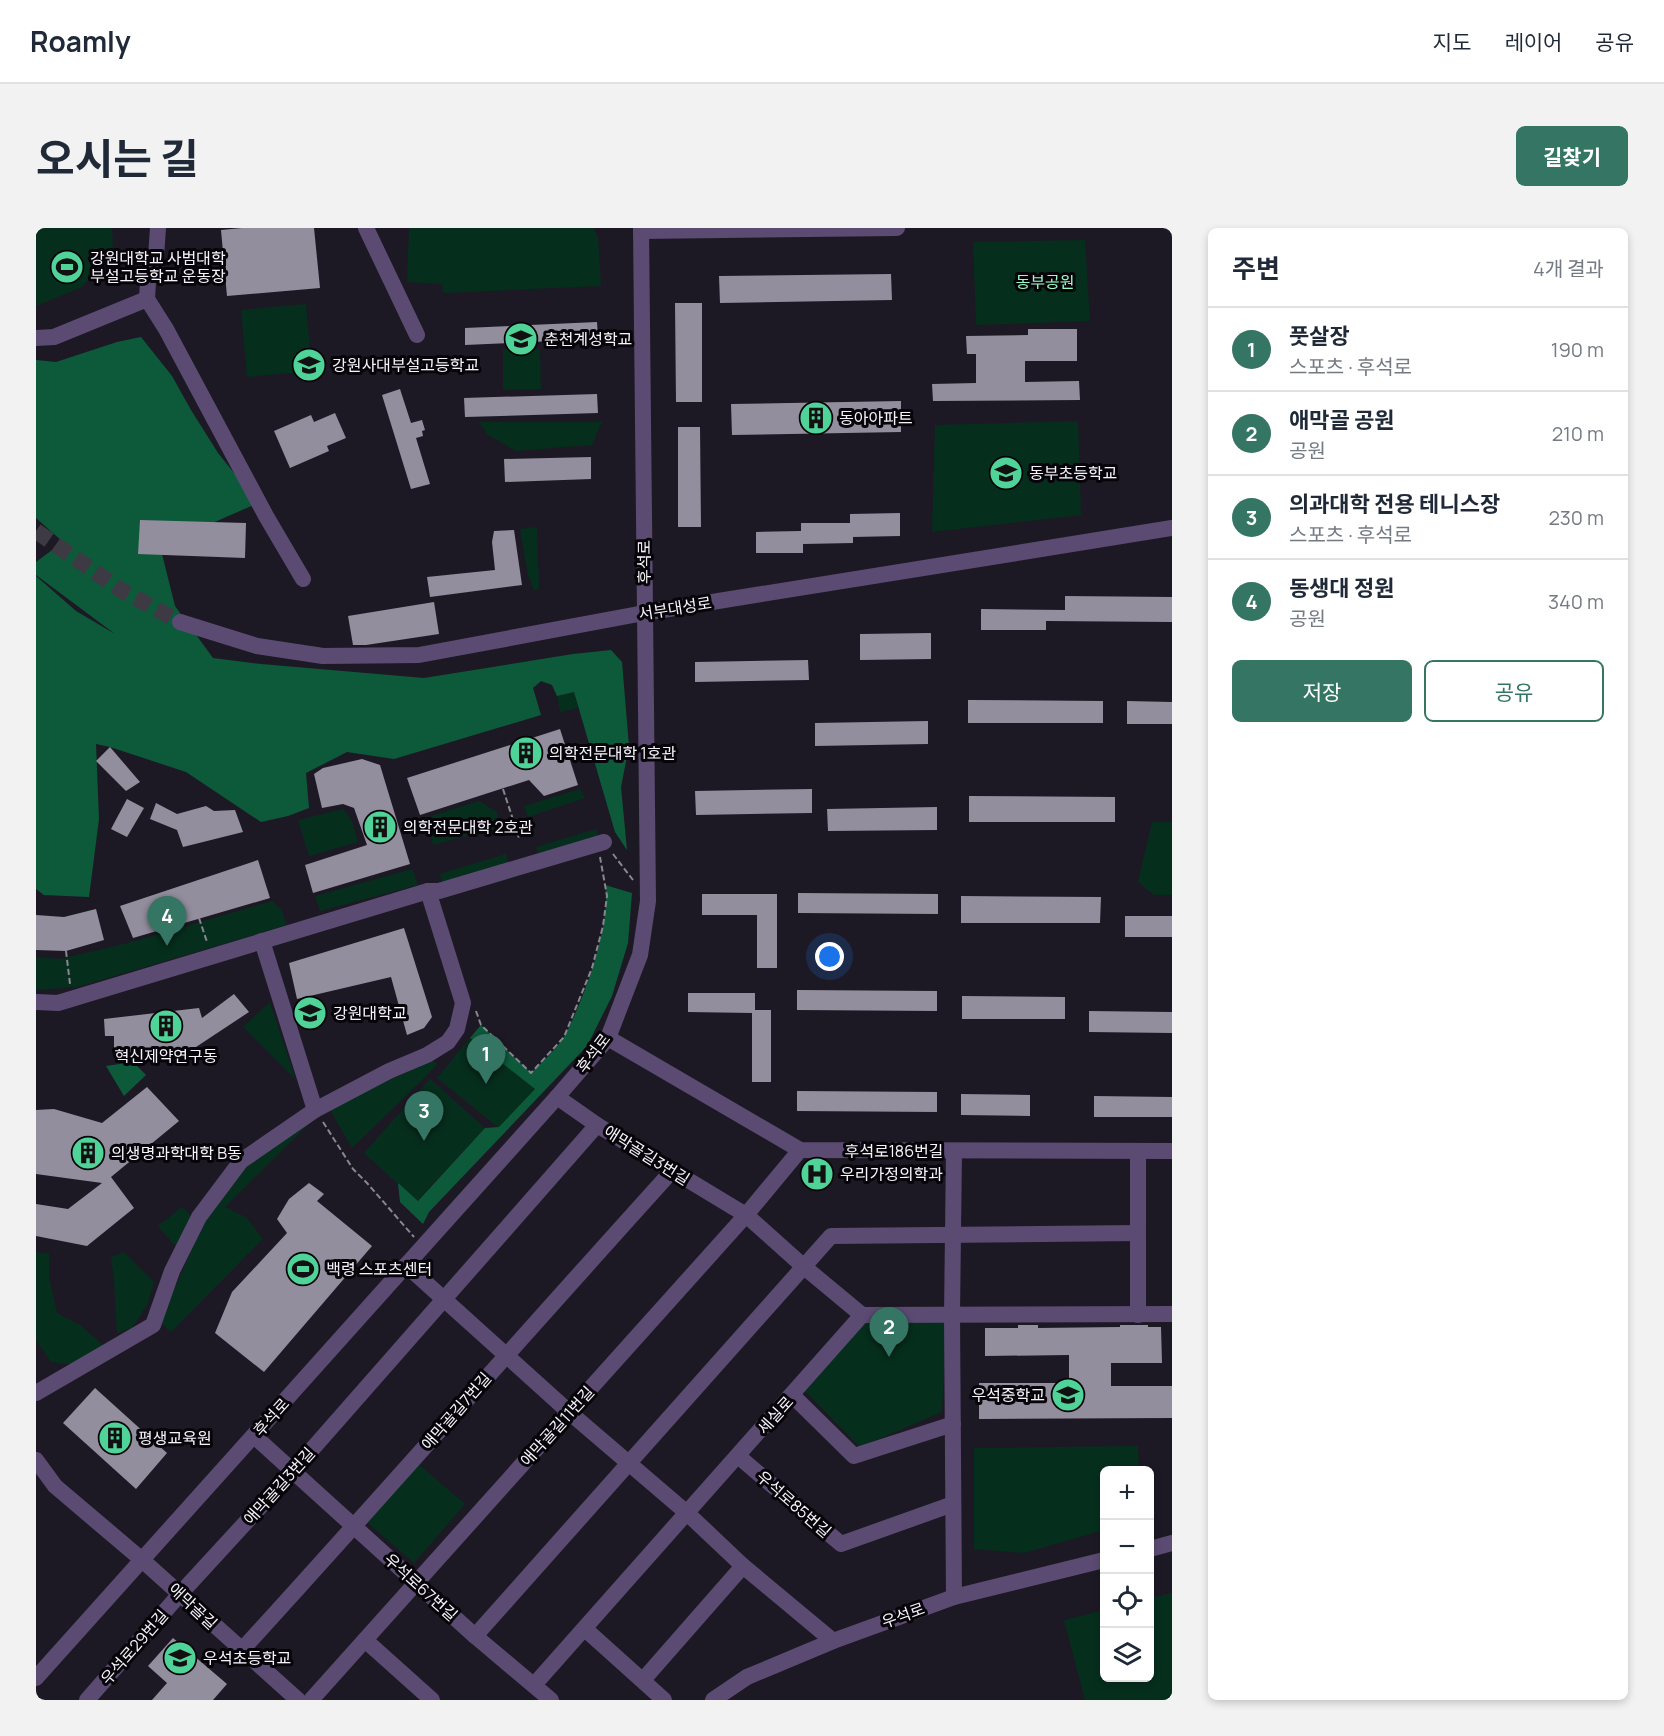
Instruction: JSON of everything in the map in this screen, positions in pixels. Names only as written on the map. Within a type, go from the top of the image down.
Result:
[{"type":"street","points":[[158,228],[155,271],[148,281],[147,299],[166,329],[266,516],[303,579]]},
{"type":"street","points":[[366,228],[417,336]]},
{"type":"street","points":[[641,230],[897,228]]},
{"type":"street","name":"후석로","points":[[36,1678],[608,1038],[640,955],[648,901],[641,230]]},
{"type":"street","points":[[148,281],[166,329]]},
{"type":"street","points":[[36,338],[54,337],[147,299]]},
{"type":"street","name":"서부대성로","points":[[180,622],[257,646],[323,656],[419,655],[644,613],[1172,528]]},
{"type":"street","points":[[36,1002],[58,1003],[428,891],[438,891],[602,847]]},
{"type":"street","points":[[36,1394],[153,1325],[172,1271],[199,1217],[242,1161],[315,1110],[389,1071],[427,1055],[448,1042],[457,1029],[463,1003],[428,891]]},
{"type":"street","points":[[262,941],[315,1110]]},
{"type":"street","name":"후석로186번길","points":[[608,1038],[800,1150],[1172,1151]]},
{"type":"street","points":[[557,1097],[597,1125]]},
{"type":"street","name":"애막골길3번길","points":[[180,1594],[445,1299],[597,1125],[746,1215],[862,1315]]},
{"type":"street","name":"애막골길11번길","points":[[311,1700],[746,1215],[800,1150]]},
{"type":"street","points":[[954,1151],[952,1235],[954,1597]]},
{"type":"street","points":[[1138,1151],[1138,1315]]},
{"type":"street","name":"애막골길7번길","points":[[242,1651],[672,1171]]},
{"type":"street","points":[[475,1636],[831,1236],[1138,1233]]},
{"type":"street","points":[[406,1265],[569,1412],[687,1513],[743,1566],[833,1641]]},
{"type":"street","points":[[862,1315],[1172,1314]]},
{"type":"street","name":"세실로","points":[[534,1685],[862,1315]]},
{"type":"street","points":[[792,1395],[855,1456],[953,1424]]},
{"type":"street","name":"우석로67번길","points":[[254,1436],[475,1636],[550,1700]]},
{"type":"street","name":"우석로85번길","points":[[738,1456],[841,1544],[953,1504]]},
{"type":"street","points":[[36,1460],[55,1486]]},
{"type":"street","points":[[36,1479],[55,1486]]},
{"type":"street","name":"애막골길","points":[[55,1486],[141,1559],[298,1700]]},
{"type":"street","points":[[1154,1548],[1172,1543]]},
{"type":"street","name":"우석로","points":[[713,1700],[747,1677],[833,1641],[954,1597],[1100,1561]]},
{"type":"street","points":[[643,1680],[743,1566]]},
{"type":"street","name":"우석로29번길","points":[[87,1700],[180,1594]]},
{"type":"street","points":[[585,1629],[664,1700]]},
{"type":"street","points":[[365,1640],[432,1700]]},
{"type":"path","points":[[503,789],[519,838]]},
{"type":"path","points":[[602,847],[648,901]]},
{"type":"path","points":[[473,1002],[481,1025],[531,1073],[564,1037],[592,968],[603,926],[607,896],[602,847]]},
{"type":"path","points":[[199,918],[212,956]]},
{"type":"path","points":[[66,951],[71,999]]},
{"type":"path","points":[[315,1110],[353,1169],[409,1231]]},
{"type":"green space","name":"강원대학교 사범대학 부설고등학교 운동장","points":[[36,228],[112,228],[113,247],[82,287],[36,306]]},
{"type":"green space","points":[[409,228],[593,228],[598,237],[601,286],[443,293],[442,284],[407,282]]},
{"type":"green space","name":"동부공원","points":[[1085,240],[1090,321],[976,325],[973,242]]},
{"type":"green space","points":[[306,304],[312,371],[247,377],[241,310]]},
{"type":"green space","points":[[141,337],[172,376],[218,453],[258,503],[160,546],[175,606],[213,658],[424,678],[611,650],[622,662],[629,746],[621,787],[627,850],[615,832],[574,692],[557,696],[552,685],[541,681],[533,688],[541,715],[394,759],[347,752],[306,773],[309,808],[261,822],[186,772],[96,744],[99,819],[89,897],[44,895],[36,889],[36,576],[76,611],[115,634],[36,575],[36,562],[63,542],[36,518],[36,360],[56,362],[117,342]]},
{"type":"green space","points":[[503,349],[540,349],[541,389],[503,390]]},
{"type":"green space","points":[[1078,421],[1081,515],[932,532],[935,425]]},
{"type":"green space","points":[[479,422],[602,422],[592,445],[516,451],[488,435]]},
{"type":"green space","points":[[537,527],[539,588],[534,591],[528,575],[520,529]]},
{"type":"green space","points":[[574,692],[578,708],[560,712],[557,696]]},
{"type":"green space","points":[[580,789],[585,798],[528,817],[524,806]]},
{"type":"green space","points":[[479,801],[497,812],[500,827],[433,845],[425,818]]},
{"type":"green space","points":[[343,809],[352,821],[358,842],[309,856],[298,820]]},
{"type":"green space","points":[[1152,822],[1172,822],[1172,895],[1154,895],[1138,882]]},
{"type":"green space","points":[[596,829],[598,836],[538,853],[536,847]]},
{"type":"green space","points":[[506,854],[509,863],[443,883],[439,874]]},
{"type":"green space","points":[[412,869],[418,885],[320,911],[315,896]]},
{"type":"green space","points":[[605,885],[632,893],[628,943],[612,996],[587,1046],[429,1212],[423,1224],[400,1202],[398,1183],[418,1201],[485,1128],[499,1127],[535,1089],[470,1038],[481,1025],[531,1073],[554,1050],[572,1021],[594,962],[604,919]]},
{"type":"green space","points":[[272,901],[281,909],[287,925],[77,987],[36,990],[36,957],[60,959],[128,943]]},
{"type":"green space","points":[[270,1002],[296,1080],[243,1027]]},
{"type":"green space","points":[[470,1038],[535,1089],[499,1128],[437,1078]]},
{"type":"green space","points":[[432,1060],[437,1064],[352,1148],[329,1108]]},
{"type":"green space","points":[[133,1062],[146,1075],[124,1096],[106,1066]]},
{"type":"green space","points":[[430,1079],[485,1128],[417,1201],[364,1153]]},
{"type":"green space","points":[[312,1121],[225,1207],[247,1218],[263,1239],[171,1332],[160,1322],[204,1221],[246,1166]]},
{"type":"green space","points":[[182,1207],[192,1217],[176,1247],[158,1226]]},
{"type":"green space","points":[[36,1252],[49,1254],[49,1277],[57,1313],[80,1325],[104,1346],[84,1366],[51,1362],[36,1340]]},
{"type":"green space","points":[[124,1252],[154,1282],[148,1303],[132,1328],[117,1333],[111,1257]]},
{"type":"green space","points":[[860,1322],[947,1322],[942,1412],[860,1447],[805,1391]]},
{"type":"green space","points":[[1138,1446],[1139,1466],[1100,1466],[1100,1531],[1024,1553],[974,1549],[974,1448]]},
{"type":"green space","points":[[418,1464],[465,1504],[414,1563],[367,1522]]},
{"type":"green space","points":[[1172,1593],[1172,1700],[1085,1700],[1064,1620],[1100,1611],[1100,1682],[1154,1682],[1154,1597]]},
{"type":"building","points":[[314,228],[320,288],[227,296],[221,230]]},
{"type":"building","points":[[891,274],[892,300],[720,303],[719,276]]},
{"type":"building","points":[[675,303],[702,303],[702,402],[676,402]]},
{"type":"building","points":[[597,322],[598,339],[465,345],[465,328]]},
{"type":"building","points":[[1028,329],[1077,329],[1077,361],[1025,361],[1025,382],[1079,381],[1080,400],[933,401],[932,384],[976,383],[976,354],[967,354],[966,336],[1028,335]]},
{"type":"building","points":[[400,389],[411,423],[422,420],[425,430],[422,431],[423,436],[416,438],[430,484],[411,489],[382,395]]},
{"type":"building","points":[[597,394],[598,413],[465,417],[464,398]]},
{"type":"building","name":"동아아파트","points":[[901,401],[901,432],[732,435],[731,404]]},
{"type":"building","points":[[335,413],[346,438],[327,446],[329,451],[290,468],[274,431],[311,415],[314,422]]},
{"type":"building","points":[[678,427],[700,427],[701,527],[678,527]]},
{"type":"building","points":[[591,457],[591,479],[505,482],[504,459]]},
{"type":"building","points":[[900,513],[900,536],[853,537],[853,543],[803,544],[803,553],[756,553],[756,532],[801,531],[801,523],[850,523],[850,514]]},
{"type":"building","points":[[140,520],[246,523],[245,558],[138,554]]},
{"type":"building","points":[[514,530],[522,585],[430,597],[427,577],[495,570],[492,542],[494,531]]},
{"type":"building","points":[[1065,596],[1172,597],[1172,622],[1046,621],[1046,630],[981,630],[981,609],[1065,610]]},
{"type":"building","points":[[434,602],[439,634],[353,645],[348,616]]},
{"type":"building","points":[[931,633],[931,659],[860,660],[860,634]]},
{"type":"building","points":[[808,660],[809,680],[695,682],[695,662]]},
{"type":"building","points":[[968,700],[1103,701],[1103,723],[968,723]]},
{"type":"building","points":[[1127,701],[1172,702],[1172,724],[1127,724]]},
{"type":"building","points":[[928,721],[928,744],[815,746],[815,723]]},
{"type":"building","name":"의학전문대학 1호관","points":[[560,729],[578,785],[544,796],[529,780],[420,815],[407,778]]},
{"type":"building","points":[[110,747],[140,782],[126,791],[96,761]]},
{"type":"building","name":"의학전문대학 2호관","points":[[362,759],[380,765],[410,864],[313,893],[305,865],[367,845],[354,808],[343,804],[322,808],[314,774],[323,768]]},
{"type":"building","points":[[812,789],[812,813],[696,815],[695,791]]},
{"type":"building","points":[[969,796],[1115,797],[1115,822],[969,822]]},
{"type":"building","points":[[127,799],[144,808],[127,837],[111,829]]},
{"type":"building","points":[[156,803],[177,814],[206,806],[214,811],[235,810],[243,832],[183,847],[177,830],[150,819]]},
{"type":"building","points":[[937,807],[937,830],[828,831],[827,809]]},
{"type":"building","points":[[258,860],[270,898],[133,938],[120,906]]},
{"type":"building","points":[[798,893],[938,894],[938,914],[798,913]]},
{"type":"building","points":[[702,894],[777,894],[777,968],[757,968],[757,915],[702,915]]},
{"type":"building","points":[[961,896],[1101,897],[1100,923],[961,923]]},
{"type":"building","points":[[96,909],[104,940],[66,951],[36,950],[36,915],[64,917]]},
{"type":"building","points":[[1125,916],[1172,916],[1172,937],[1125,937]]},
{"type":"building","points":[[404,928],[432,1017],[424,1028],[407,1035],[391,977],[297,999],[289,963]]},
{"type":"building","points":[[797,990],[937,991],[937,1011],[797,1010]]},
{"type":"building","points":[[688,993],[755,993],[755,1010],[771,1010],[771,1082],[752,1082],[752,1013],[688,1012]]},
{"type":"building","name":"혁신제약연구동","points":[[234,994],[249,1012],[190,1051],[114,1057],[114,1036],[105,1036],[104,1019],[199,1008],[202,1018]]},
{"type":"building","points":[[962,996],[1065,997],[1065,1019],[962,1019]]},
{"type":"building","points":[[1089,1011],[1172,1012],[1172,1033],[1089,1032]]},
{"type":"building","name":"의생명과학대학 B동","points":[[147,1087],[179,1121],[111,1177],[134,1208],[87,1246],[36,1236],[36,1204],[68,1209],[102,1183],[36,1174],[36,1110],[54,1109],[102,1123]]},
{"type":"building","points":[[797,1091],[937,1092],[937,1112],[797,1111]]},
{"type":"building","points":[[961,1094],[1030,1095],[1030,1116],[961,1115]]},
{"type":"building","points":[[1094,1096],[1172,1097],[1172,1117],[1094,1117]]},
{"type":"building","name":"백령 스포츠센터","points":[[309,1183],[324,1194],[317,1201],[372,1246],[264,1372],[215,1333],[232,1292],[287,1233],[277,1219],[289,1199]]},
{"type":"building","points":[[1018,1325],[1038,1325],[1038,1328],[1120,1327],[1120,1325],[1161,1327],[1162,1363],[1111,1363],[1111,1386],[1172,1386],[1172,1418],[979,1419],[979,1383],[1069,1383],[1069,1355],[985,1356],[985,1328],[1018,1328]]},
{"type":"building","name":"평생교육원","points":[[95,1388],[167,1453],[136,1489],[63,1423]]},
{"type":"building","points":[[173,1638],[227,1684],[213,1700],[152,1700],[167,1683],[148,1666]]},
{"type":"tunnel","points":[[36,531],[121,590],[180,622]]},
{"type":"place","name":"강원대학교 사범대학 부설고등학교 운동장","points":[[67,267]]},
{"type":"place","name":"춘천계성학교","points":[[521,339]]},
{"type":"place","name":"강원사대부설고등학교","points":[[309,365]]},
{"type":"place","name":"동아아파트","points":[[816,418]]},
{"type":"place","name":"동부초등학교","points":[[1006,473]]},
{"type":"place","name":"의학전문대학 1호관","points":[[526,753]]},
{"type":"place","name":"의학전문대학 2호관","points":[[380,827]]},
{"type":"place","name":"동생대 정원","points":[[167,946]]},
{"type":"place","name":"강원대학교","points":[[310,1013]]},
{"type":"place","name":"혁신제약연구동","points":[[166,1026]]},
{"type":"place","name":"풋살장","points":[[486,1084]]},
{"type":"place","name":"의과대학 전용 테니스장","points":[[424,1141]]},
{"type":"place","name":"의생명과학대학 B동","points":[[88,1153]]},
{"type":"place","name":"우리가정의학과","points":[[817,1174]]},
{"type":"place","name":"백령 스포츠센터","points":[[303,1269]]},
{"type":"place","name":"애막골 공원","points":[[889,1357]]},
{"type":"place","name":"우석중학교","points":[[1068,1395]]},
{"type":"place","name":"평생교육원","points":[[115,1438]]},
{"type":"place","name":"우석초등학교","points":[[180,1658]]}]
